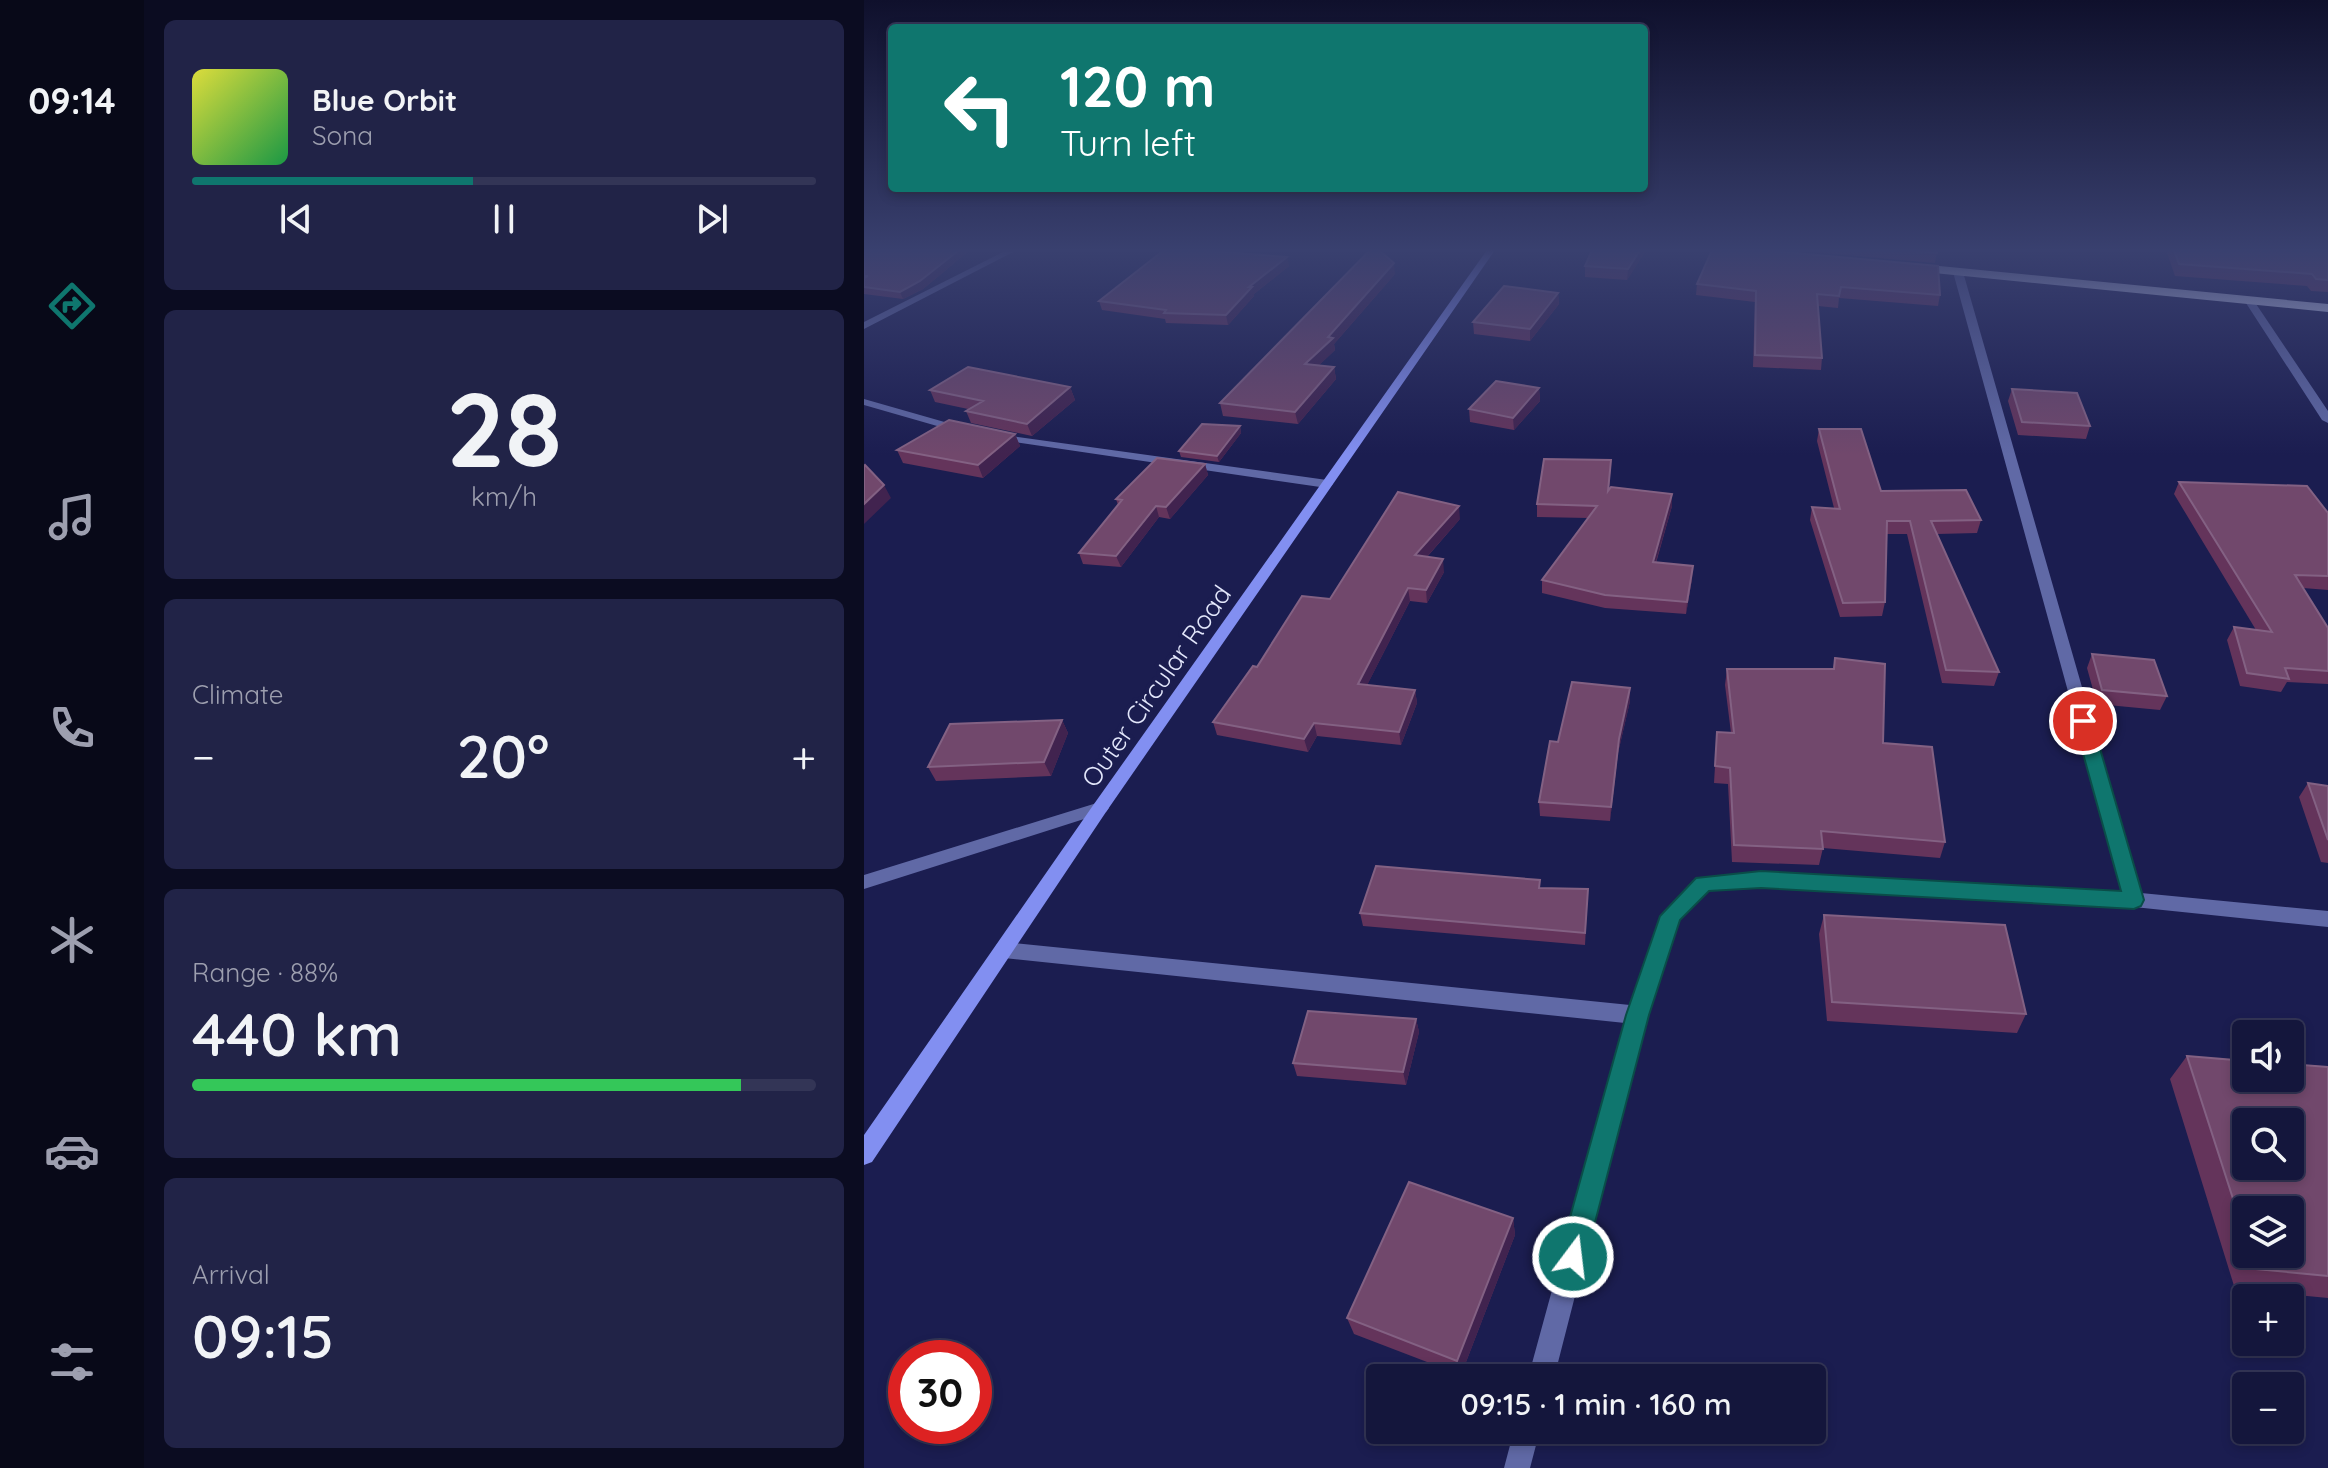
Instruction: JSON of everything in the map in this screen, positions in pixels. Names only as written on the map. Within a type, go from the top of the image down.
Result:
[{"type":"street","name":"Outer Circular Road","points":[[864,1154],[1100,808],[1443,319]]},
{"type":"street","points":[[1971,319],[2134,900]]},
{"type":"street","points":[[2261,319],[2328,420]]},
{"type":"street","points":[[864,402],[930,424],[975,433]]},
{"type":"street","points":[[990,435],[1327,484]]},
{"type":"street","points":[[864,882],[1100,808]]},
{"type":"street","points":[[1545,1364],[1637,1015],[1671,916],[1703,884],[1761,880],[2134,900],[2328,919]]},
{"type":"street","points":[[1004,950],[1637,1015]]},
{"type":"street","points":[[1517,1468],[1523,1444]]},
{"type":"building","points":[[1303,319],[1344,319],[1328,337],[1333,338],[1305,364],[1334,367],[1295,412],[1220,403]]},
{"type":"building","points":[[1476,319],[1538,319],[1530,329],[1473,322]]},
{"type":"building","points":[[1756,319],[1819,319],[1822,358],[1755,355]]},
{"type":"building","points":[[968,367],[1070,387],[1027,424],[966,411],[983,401],[930,390]]},
{"type":"building","points":[[1496,381],[1539,388],[1513,418],[1469,409]]},
{"type":"building","points":[[2012,389],[2077,393],[2090,426],[2022,422]]},
{"type":"building","points":[[949,420],[1015,434],[978,465],[897,450]]},
{"type":"building","points":[[1202,424],[1240,426],[1217,456],[1179,451]]},
{"type":"building","points":[[1819,429],[1861,429],[1881,491],[1966,490],[1981,520],[1931,521],[1999,672],[1946,670],[1910,521],[1887,521],[1885,602],[1843,603],[1812,507],[1840,509]]},
{"type":"building","points":[[1157,458],[1205,464],[1166,507],[1156,506],[1116,556],[1079,553],[1122,500],[1116,499]]},
{"type":"building","points":[[1544,459],[1611,460],[1608,491],[1611,487],[1672,494],[1653,562],[1693,566],[1687,602],[1605,595],[1542,580],[1597,506],[1537,504]]},
{"type":"building","points":[[864,466],[884,485],[864,504]]},
{"type":"building","points":[[2179,482],[2307,486],[2328,513],[2328,576],[2295,575],[2328,628],[2328,671],[2285,668],[2289,679],[2247,673],[2234,627],[2272,632]]},
{"type":"building","points":[[1398,492],[1459,506],[1415,555],[1443,559],[1426,590],[1408,588],[1358,684],[1415,690],[1399,732],[1314,723],[1304,739],[1213,722],[1253,666],[1257,667],[1302,596],[1330,599]]},
{"type":"building","points":[[2092,654],[2154,660],[2167,696],[2102,690]]},
{"type":"building","points":[[1835,658],[1885,664],[1883,743],[1932,747],[1945,842],[1821,831],[1823,849],[1734,845],[1730,768],[1715,766],[1717,732],[1734,733],[1727,669],[1834,669]]},
{"type":"building","points":[[1572,682],[1630,688],[1619,739],[1611,807],[1539,802],[1550,741],[1558,742]]},
{"type":"building","points":[[1062,720],[1044,762],[928,767],[950,724]]},
{"type":"building","points":[[2308,783],[2328,786],[2328,840]]},
{"type":"building","points":[[1376,866],[1540,880],[1539,888],[1588,889],[1585,933],[1360,913]]},
{"type":"building","points":[[1824,915],[2005,925],[2026,1014],[1832,1002]]},
{"type":"building","points":[[1308,1011],[1416,1019],[1403,1072],[1293,1063]]},
{"type":"building","points":[[2187,1056],[2232,1060],[2232,1092],[2304,1092],[2304,1065],[2328,1067],[2328,1276],[2256,1269],[2304,1268],[2304,1196],[2232,1196]]},
{"type":"building","points":[[1409,1182],[1513,1218],[1457,1361],[1347,1318]]},
{"type":"route","points":[[1573,1257],[1637,1015],[1671,916],[1703,884],[1761,880],[2134,900],[2083,721]]}]
